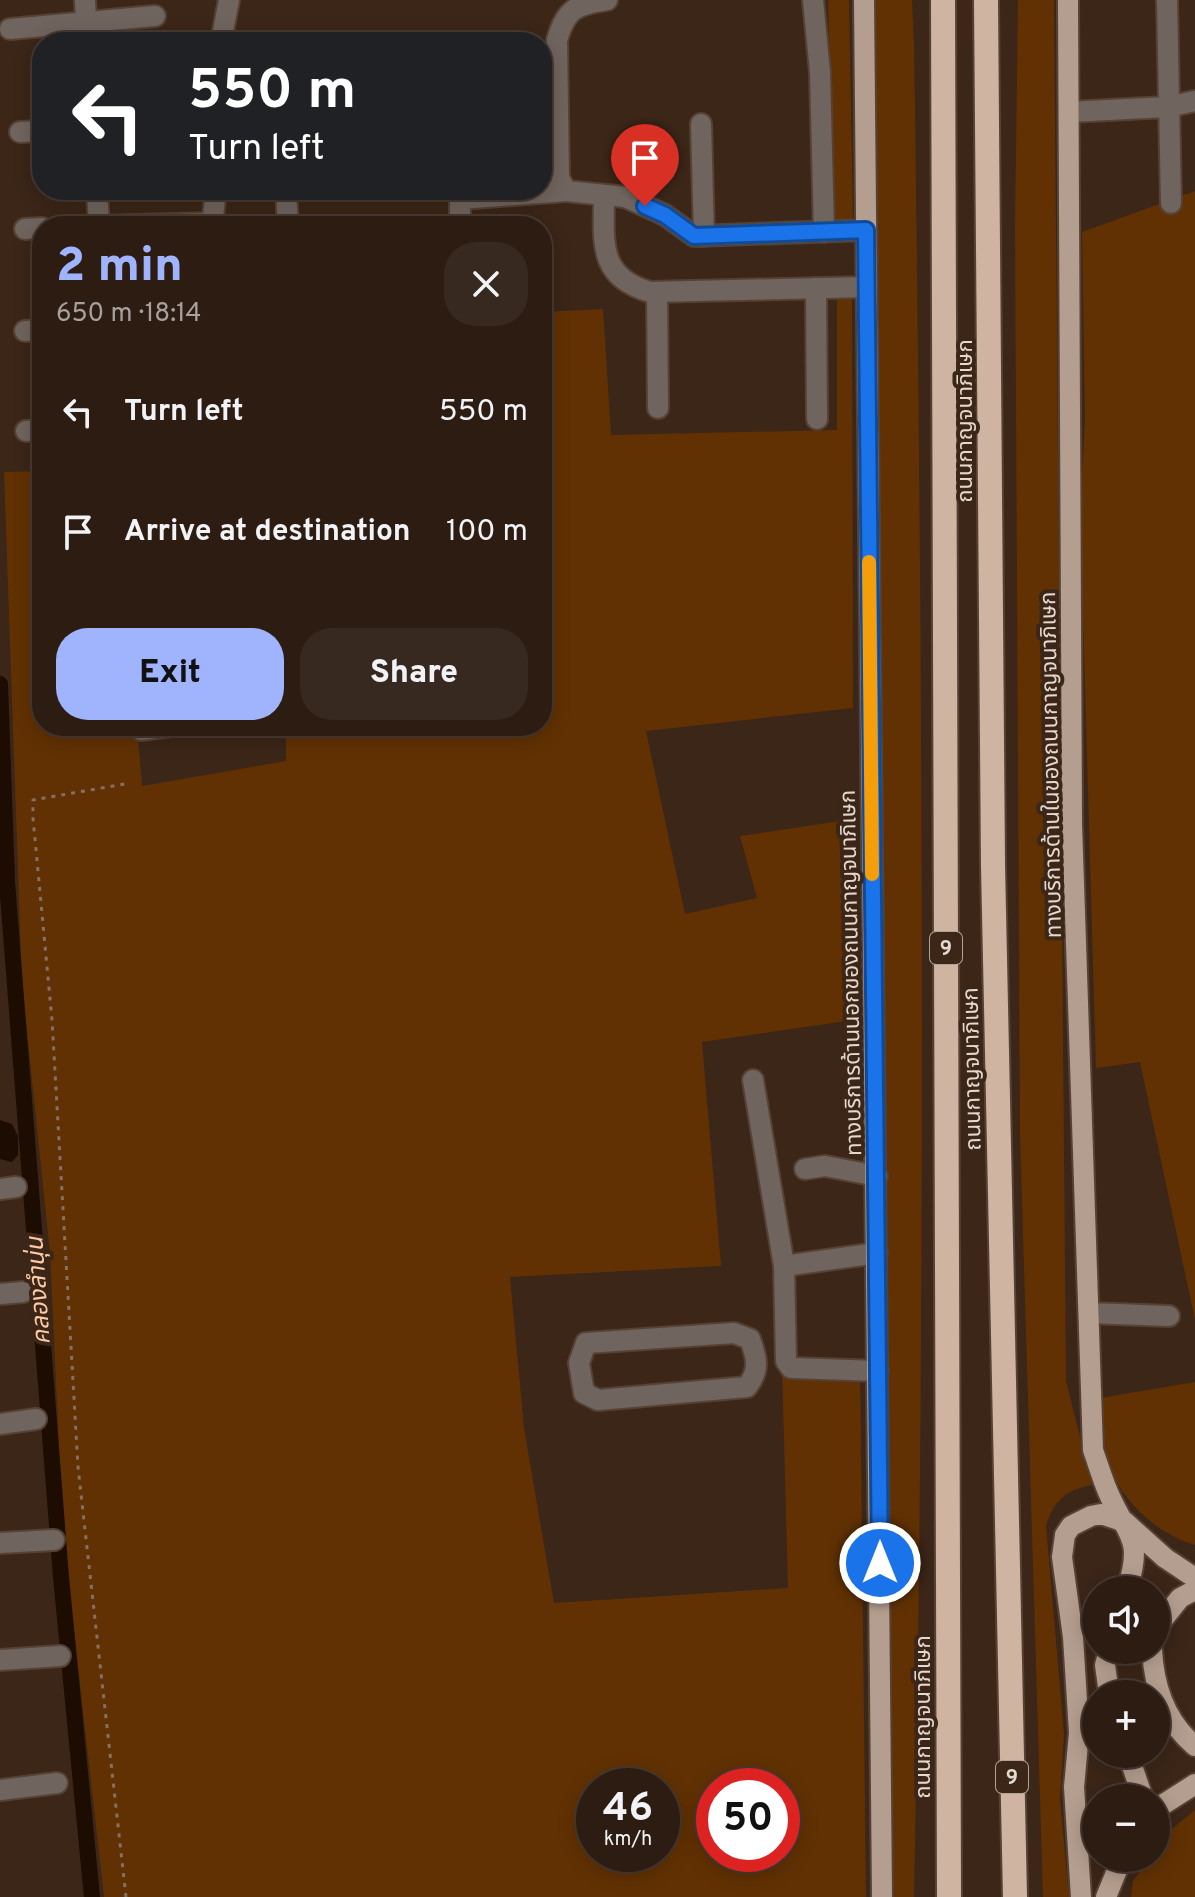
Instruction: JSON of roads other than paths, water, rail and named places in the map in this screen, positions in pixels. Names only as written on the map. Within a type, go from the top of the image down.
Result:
[{"type":"highway","name":"ถนนกาญจนาภิเษก","points":[[943,0],[949,1897]]},
{"type":"highway","name":"ถนนกาญจนาภิเษก","points":[[986,0],[993,865],[1015,1897]]},
{"type":"main road","name":"ทางบริการด้านนอกของถนนกาญจนาภิเษก","points":[[864,0],[882,1897]]},
{"type":"main road","name":"ทางบริการด้านในของถนนกาญจนาภิเษก","points":[[1068,0],[1072,824],[1093,1450],[1108,1493],[1135,1547],[1130,1576]]},
{"type":"main road","points":[[1081,1897],[1074,1787],[1079,1733],[1063,1543],[1071,1526],[1101,1514],[1125,1522],[1165,1558],[1195,1578]]},
{"type":"main road","points":[[1170,1608],[1195,1590]]},
{"type":"main road","points":[[1155,1664],[1160,1694],[1171,1720],[1195,1746]]},
{"type":"main road","points":[[1170,1800],[1195,1784]]},
{"type":"main road","points":[[1076,1827],[1082,1832]]},
{"type":"main road","points":[[1106,1897],[1116,1872]]},
{"type":"street","points":[[85,0],[86,32]]},
{"type":"street","points":[[223,32],[229,0]]},
{"type":"street","points":[[552,81],[563,19],[581,4],[607,0]]},
{"type":"street","points":[[813,0],[820,72],[824,232]]},
{"type":"street","points":[[1167,0],[1171,203]]},
{"type":"street","points":[[90,32],[155,16]]},
{"type":"street","points":[[10,29],[67,32]]},
{"type":"street","points":[[1069,112],[1167,107],[1195,101]]},
{"type":"street","points":[[701,124],[704,236]]},
{"type":"street","points":[[20,132],[32,131]]},
{"type":"street","points":[[552,155],[566,191]]},
{"type":"street","points":[[552,192],[625,197],[665,215],[694,236],[866,230]]},
{"type":"street","points":[[604,195],[604,249],[611,268],[627,285],[657,292],[867,287]]},
{"type":"street","points":[[816,288],[817,419]]},
{"type":"street","points":[[657,292],[658,408]]},
{"type":"street","points":[[753,1080],[784,1266],[786,1357],[791,1368],[878,1371]]},
{"type":"street","points":[[805,1169],[825,1166],[877,1176]]},
{"type":"street","points":[[784,1266],[877,1253]]},
{"type":"street","points":[[0,1294],[23,1292]]},
{"type":"street","points":[[1089,1313],[1169,1316]]},
{"type":"street","points":[[734,1333],[750,1339],[757,1359],[756,1376],[747,1387],[598,1400],[584,1393],[579,1363],[586,1343],[734,1333]]},
{"type":"street","points":[[757,1359],[786,1357]]},
{"type":"street","points":[[0,1424],[36,1419]]},
{"type":"street","points":[[0,1543],[54,1540]]},
{"type":"street","points":[[0,1660],[60,1656]]},
{"type":"street","points":[[0,1790],[57,1783]]},
{"type":"waterway","name":"คลองลำนุ่น","points":[[0,684],[7,882],[61,1577],[92,1897]]}]
